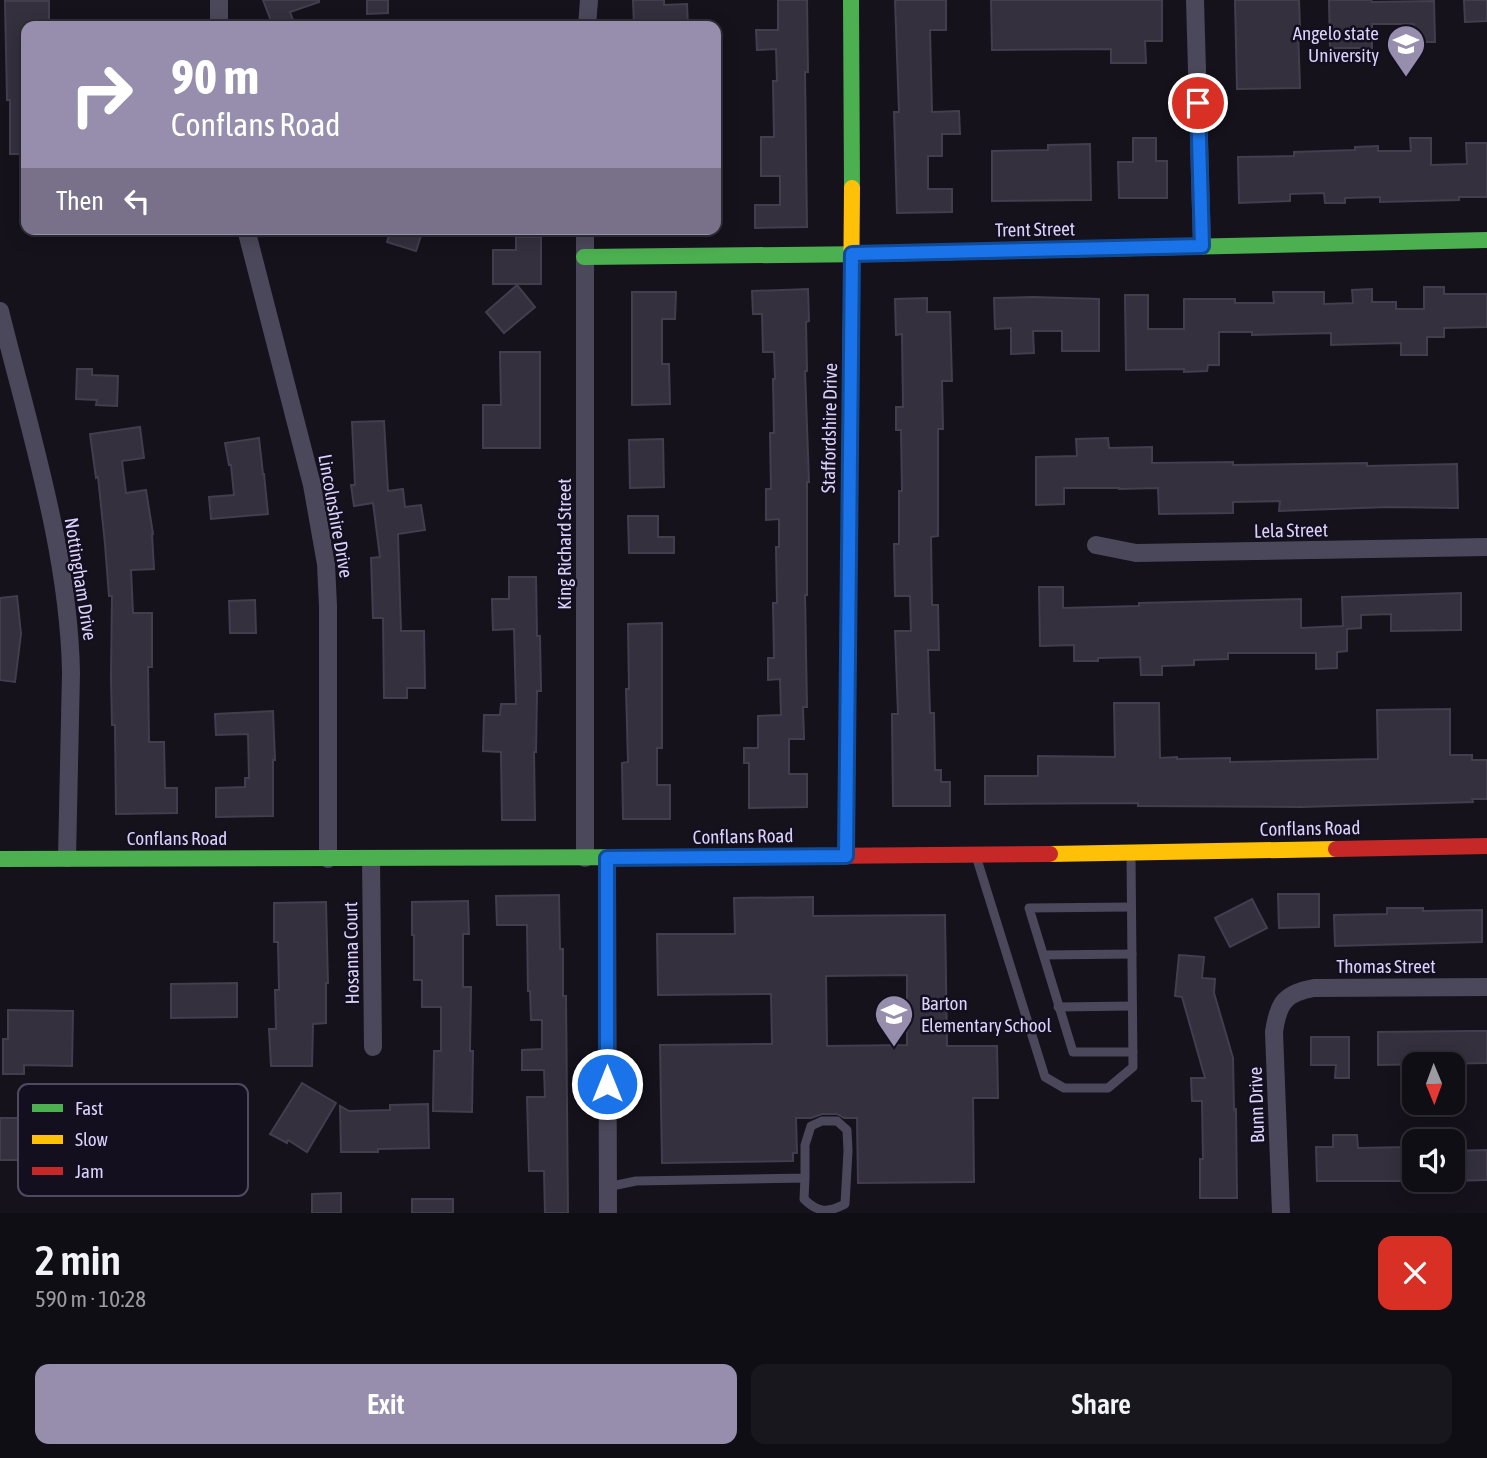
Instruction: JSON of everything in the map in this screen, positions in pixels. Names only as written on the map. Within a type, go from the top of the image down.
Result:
[{"type":"street","points":[[219,0],[219,21]]},
{"type":"street","points":[[587,21],[589,0]]},
{"type":"street","name":"Staffordshire Drive","points":[[846,856],[852,254],[851,0]]},
{"type":"street","points":[[1195,0],[1202,246]]},
{"type":"street","name":"Lincolnshire Drive","points":[[248,235],[312,485],[326,564],[328,859]]},
{"type":"street","name":"King Richard Street","points":[[584,858],[585,235]]},
{"type":"street","name":"Trent Street","points":[[584,257],[1487,240]]},
{"type":"street","name":"Nottingham Drive","points":[[0,311],[42,478],[65,592],[71,647],[67,858]]},
{"type":"street","name":"Lela Street","points":[[1096,545],[1136,553],[1487,547]]},
{"type":"street","name":"Conflans Road","points":[[0,859],[975,855],[1487,846]]},
{"type":"street","points":[[607,858],[608,1213]]},
{"type":"street","name":"Hosanna Court","points":[[371,859],[373,1047]]},
{"type":"street","name":"Thomas Street","points":[[1287,997],[1314,988],[1487,987]]},
{"type":"street","name":"Bunn Drive","points":[[1282,1213],[1275,1032],[1276,1020],[1287,997]]},
{"type":"lane","points":[[975,855],[1045,1077],[1064,1088],[1108,1088],[1133,1067],[1131,853]]},
{"type":"lane","points":[[1131,907],[1029,908],[1073,1052],[1133,1052]]},
{"type":"lane","points":[[1044,955],[1132,954]]},
{"type":"lane","points":[[1058,1007],[1132,1006]]},
{"type":"lane","points":[[822,1121],[837,1121],[847,1130],[845,1204],[835,1211],[825,1212],[812,1208],[804,1199],[805,1178],[805,1145],[811,1126],[822,1121]]},
{"type":"lane","points":[[607,1186],[636,1181],[805,1178]]},
{"type":"building","points":[[263,0],[319,0],[290,12],[293,21],[271,21]]},
{"type":"building","points":[[367,0],[388,0],[388,13],[367,14]]},
{"type":"building","points":[[633,0],[664,0],[664,5],[687,4],[688,21],[634,21]]},
{"type":"building","points":[[778,0],[807,0],[807,227],[755,228],[755,205],[780,205],[780,176],[761,176],[761,137],[774,137],[773,81],[777,81],[776,49],[757,50],[756,30],[778,30]]},
{"type":"building","points":[[895,0],[946,0],[946,30],[930,30],[932,112],[959,111],[960,134],[942,134],[942,156],[928,156],[928,189],[952,189],[952,212],[897,213],[894,112],[899,112]]},
{"type":"building","points":[[991,0],[1162,0],[1162,41],[1145,41],[1146,63],[1111,63],[1111,49],[992,50]]},
{"type":"building","points":[[1235,0],[1299,0],[1300,88],[1237,89]]},
{"type":"building","points":[[1329,0],[1434,1],[1435,42],[1414,42],[1414,24],[1372,24],[1372,48],[1330,48]]},
{"type":"building","points":[[1464,0],[1487,0],[1487,21],[1465,22]]},
{"type":"building","points":[[5,1],[49,1],[49,21],[21,21],[21,154],[10,154],[10,100],[7,100]]},
{"type":"building","points":[[1133,138],[1156,138],[1156,161],[1167,161],[1167,198],[1119,198],[1118,162],[1133,162]]},
{"type":"building","points":[[1410,138],[1431,138],[1431,165],[1467,164],[1466,143],[1487,143],[1487,197],[1380,202],[1380,197],[1345,198],[1345,203],[1325,203],[1324,193],[1290,194],[1290,201],[1239,203],[1238,157],[1294,156],[1294,152],[1355,150],[1355,147],[1378,146],[1378,151],[1411,151]]},
{"type":"building","points":[[1090,144],[1091,200],[992,201],[992,151],[1048,150],[1048,145]]},
{"type":"building","points":[[389,235],[421,235],[416,251],[387,242]]},
{"type":"building","points":[[516,237],[541,237],[541,284],[493,284],[493,250],[516,250]]},
{"type":"building","points":[[517,285],[535,307],[504,333],[486,312]]},
{"type":"building","points":[[1424,287],[1444,287],[1444,294],[1487,294],[1487,327],[1444,328],[1444,337],[1427,337],[1427,355],[1401,355],[1401,343],[1331,345],[1331,333],[1252,335],[1252,332],[1219,332],[1219,365],[1208,365],[1207,371],[1126,370],[1125,295],[1148,295],[1148,329],[1184,329],[1184,299],[1235,299],[1235,303],[1274,303],[1273,292],[1324,292],[1324,304],[1353,303],[1352,290],[1372,289],[1372,302],[1396,302],[1396,309],[1424,309]]},
{"type":"building","points":[[808,289],[809,321],[806,322],[805,371],[809,482],[805,595],[807,707],[803,707],[804,739],[789,739],[789,774],[807,774],[807,807],[749,808],[749,763],[744,763],[744,748],[758,748],[758,716],[781,715],[780,679],[768,680],[768,658],[774,658],[773,603],[777,603],[776,547],[779,547],[779,519],[766,520],[766,489],[771,489],[770,433],[774,433],[774,352],[763,352],[762,314],[753,314],[752,291]]},
{"type":"building","points":[[632,292],[676,292],[675,319],[662,319],[662,364],[669,364],[670,404],[632,405]]},
{"type":"building","points":[[927,298],[927,312],[950,312],[952,381],[942,381],[943,429],[938,429],[938,536],[931,537],[932,605],[938,605],[939,650],[928,650],[930,713],[934,713],[935,770],[941,770],[941,782],[950,782],[950,806],[893,806],[892,714],[898,714],[895,631],[911,631],[910,596],[895,596],[894,544],[899,544],[899,491],[902,491],[901,430],[896,430],[896,407],[903,407],[902,334],[896,335],[895,299]]},
{"type":"building","points":[[994,298],[1099,299],[1099,351],[1062,351],[1062,331],[1033,331],[1034,353],[1011,354],[1011,328],[995,329]]},
{"type":"building","points":[[500,352],[540,352],[540,448],[483,448],[483,405],[501,405]]},
{"type":"building","points":[[77,369],[92,369],[92,375],[118,376],[117,406],[96,405],[97,400],[76,399]]},
{"type":"building","points":[[384,421],[388,491],[403,489],[405,507],[421,505],[425,530],[398,534],[401,631],[424,631],[425,688],[407,688],[407,698],[384,698],[383,618],[373,618],[371,558],[380,557],[373,503],[354,506],[351,485],[355,485],[352,422]]},
{"type":"building","points":[[140,427],[144,458],[122,461],[126,493],[146,490],[153,534],[154,569],[131,570],[133,613],[152,613],[152,667],[148,667],[149,742],[164,742],[165,788],[177,788],[177,813],[116,814],[115,725],[112,725],[111,678],[112,596],[109,596],[98,477],[96,478],[90,434]]},
{"type":"building","points":[[259,438],[268,514],[211,519],[209,497],[234,495],[231,465],[225,443]]},
{"type":"building","points":[[1108,438],[1109,448],[1152,447],[1152,463],[1367,463],[1367,466],[1457,464],[1458,508],[1388,507],[1279,511],[1280,501],[1233,502],[1233,513],[1159,514],[1158,488],[1064,488],[1064,504],[1036,505],[1036,457],[1077,456],[1076,439]]},
{"type":"building","points":[[663,439],[664,487],[630,488],[629,440]]},
{"type":"building","points":[[628,516],[658,516],[658,537],[674,537],[674,553],[629,553]]},
{"type":"building","points":[[509,577],[536,577],[541,691],[537,691],[534,752],[535,820],[502,820],[501,752],[483,751],[484,715],[500,715],[501,704],[516,704],[514,629],[493,630],[492,599],[509,599]]},
{"type":"building","points":[[1039,587],[1063,587],[1063,608],[1139,606],[1139,603],[1301,599],[1301,628],[1343,626],[1342,597],[1461,593],[1461,630],[1391,631],[1391,614],[1361,615],[1361,628],[1347,629],[1347,651],[1337,652],[1337,668],[1316,669],[1316,653],[1228,653],[1228,659],[1194,660],[1194,665],[1162,666],[1162,675],[1141,675],[1140,657],[1074,661],[1074,645],[1040,646]]},
{"type":"building","points":[[17,596],[21,634],[15,682],[0,680],[0,598]]},
{"type":"building","points":[[255,600],[256,633],[230,633],[229,601]]},
{"type":"building","points":[[662,623],[662,748],[657,748],[657,785],[670,785],[670,819],[623,819],[622,763],[628,762],[628,624]]},
{"type":"building","points":[[1114,703],[1159,703],[1160,758],[1230,758],[1230,762],[1378,759],[1377,710],[1450,709],[1450,755],[1472,755],[1472,760],[1487,760],[1487,799],[1472,799],[1473,802],[1301,807],[1138,806],[1138,803],[985,804],[985,776],[1038,776],[1038,756],[1115,757]]},
{"type":"building","points":[[273,711],[273,816],[216,817],[216,788],[245,787],[245,778],[249,778],[248,734],[216,735],[215,714]]},
{"type":"building","points":[[1278,894],[1319,894],[1319,927],[1279,928]]},
{"type":"building","points":[[559,895],[563,996],[566,996],[568,1213],[545,1213],[544,1171],[529,1171],[527,1097],[545,1097],[544,1070],[522,1070],[522,1050],[542,1049],[542,1020],[531,1020],[527,925],[497,925],[496,896]]},
{"type":"building","points":[[813,897],[813,916],[945,915],[947,1046],[997,1046],[998,1098],[973,1098],[974,1182],[858,1183],[857,1118],[844,1118],[837,1114],[796,1118],[797,1153],[793,1153],[793,1161],[662,1163],[660,1045],[772,1044],[771,994],[658,995],[657,934],[735,934],[734,898]],"holes":[[[907,975],[907,1045],[827,1046],[826,976]]]},
{"type":"building","points":[[1252,899],[1267,928],[1230,947],[1215,918]]},
{"type":"building","points":[[468,901],[469,934],[463,934],[463,987],[471,987],[472,1112],[433,1111],[434,1051],[441,1051],[441,1007],[422,1007],[422,980],[414,980],[412,902]]},
{"type":"building","points":[[326,902],[326,1023],[313,1024],[312,1066],[271,1066],[269,1029],[276,1029],[275,990],[279,990],[278,942],[274,942],[274,903]]},
{"type":"building","points":[[1387,908],[1423,908],[1423,911],[1482,910],[1482,942],[1335,946],[1334,915],[1387,914]]},
{"type":"building","points":[[1179,955],[1204,957],[1202,978],[1215,979],[1214,993],[1233,1058],[1237,1198],[1200,1198],[1200,1159],[1203,1159],[1202,1101],[1192,1101],[1191,1078],[1205,1078],[1182,997],[1175,996]]},
{"type":"building","points":[[237,983],[237,1017],[171,1018],[171,984]]},
{"type":"building","points":[[8,1010],[73,1011],[72,1066],[24,1065],[24,1074],[3,1074],[3,1039],[8,1039]]},
{"type":"building","points":[[1487,1031],[1487,1063],[1465,1063],[1465,1052],[1402,1052],[1402,1065],[1378,1065],[1378,1032]]},
{"type":"building","points":[[1311,1037],[1349,1037],[1349,1078],[1335,1078],[1336,1065],[1311,1065]]},
{"type":"building","points":[[302,1083],[336,1103],[307,1152],[288,1140],[287,1143],[270,1134]]},
{"type":"building","points":[[428,1104],[429,1148],[341,1152],[340,1106],[349,1111],[390,1110],[390,1105]]},
{"type":"building","points":[[0,1118],[18,1118],[18,1160],[0,1160]]},
{"type":"building","points":[[1333,1135],[1357,1135],[1358,1148],[1402,1147],[1402,1181],[1317,1181],[1316,1147],[1333,1147]]},
{"type":"building","points":[[1487,1150],[1487,1180],[1465,1181],[1465,1151]]},
{"type":"building","points":[[341,1193],[341,1213],[312,1213],[312,1194]]},
{"type":"building","points":[[412,1199],[453,1199],[453,1213],[412,1213]]},
{"type":"traffic: fast","points":[[851,0],[852,188]]},
{"type":"traffic: fast","points":[[584,257],[870,254],[1487,240]]},
{"type":"traffic: fast","points":[[846,856],[850,429]]},
{"type":"traffic: fast","points":[[0,859],[707,857]]},
{"type":"traffic: slow","points":[[850,429],[852,188]]},
{"type":"traffic: slow","points":[[1050,854],[1336,849]]},
{"type":"traffic: jam","points":[[1336,849],[1487,846]]},
{"type":"traffic: jam","points":[[707,857],[1050,854]]},
{"type":"place","name":"Angelo state University","points":[[1406,78]]},
{"type":"place","name":"Barton Elementary School","points":[[894,1048]]},
{"type":"route","points":[[607,1084],[607,858],[846,856],[852,254],[1202,246],[1198,103]]}]
